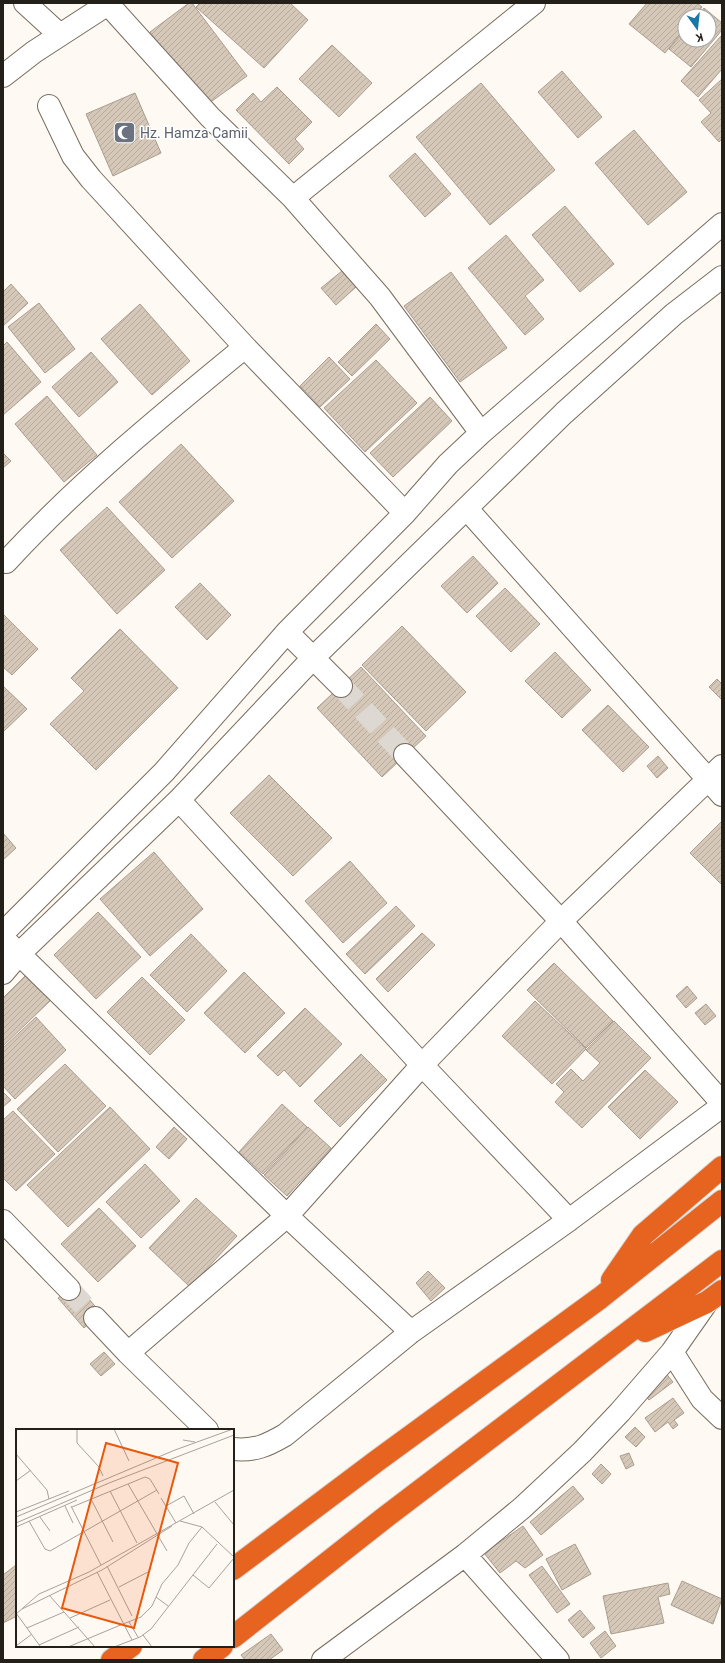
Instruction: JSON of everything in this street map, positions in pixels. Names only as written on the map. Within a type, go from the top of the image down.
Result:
[{"type":"highway","points":[[600,1298],[643,1235],[722,1167]]},
{"type":"highway","points":[[234,1568],[378,1460],[600,1298],[722,1201]]},
{"type":"highway","points":[[234,1636],[383,1519],[722,1261]]},
{"type":"highway","points":[[607,1348],[715,1297]]},
{"type":"highway","points":[[112,1660],[130,1647]]},
{"type":"highway","points":[[204,1660],[221,1647]]},
{"type":"street","points":[[25,3],[60,35]]},
{"type":"street","points":[[293,198],[534,3]]},
{"type":"street","points":[[3,76],[60,35],[111,4],[210,118],[293,198],[380,297],[482,433]]},
{"type":"street","points":[[49,106],[73,156],[91,179],[245,347],[406,513]]},
{"type":"street","points":[[3,933],[164,772],[288,632],[406,513],[448,464],[722,224]]},
{"type":"street","points":[[3,973],[20,953],[178,800],[314,657],[570,408],[674,314],[722,277]]},
{"type":"street","points":[[6,562],[42,522],[88,480],[146,428],[245,347]]},
{"type":"street","points":[[128,1353],[287,1216],[422,1065],[561,921],[717,780],[467,509]]},
{"type":"street","points":[[288,632],[341,686]]},
{"type":"street","points":[[405,755],[561,921],[722,1103]]},
{"type":"street","points":[[178,800],[422,1065],[569,1220]]},
{"type":"street","points":[[3,939],[20,953],[287,1216],[410,1332]]},
{"type":"street","points":[[234,1449],[250,1451],[270,1444],[285,1435],[410,1332],[569,1220],[722,1106]]},
{"type":"street","points":[[4,1225],[69,1289]]},
{"type":"street","points":[[322,1660],[465,1555],[522,1508],[582,1452],[672,1352],[715,1297]]},
{"type":"street","points":[[95,1318],[128,1353],[206,1429]]},
{"type":"street","points":[[672,1352],[702,1398],[722,1418]]},
{"type":"street","points":[[465,1555],[558,1660]]},
{"type":"building","points":[[189,3],[192,3],[247,76],[205,106],[150,32]]},
{"type":"building","points":[[200,3],[290,3],[308,20],[264,68],[196,7]]},
{"type":"building","points":[[647,3],[697,3],[702,7],[677,8],[677,38],[665,53],[629,24]]},
{"type":"building","points":[[717,19],[722,23],[722,30],[717,36]]},
{"type":"building","points":[[721,36],[722,69],[698,97],[681,81],[710,48],[717,48],[717,40]]},
{"type":"building","points":[[677,40],[677,48],[707,48],[691,67],[669,49]]},
{"type":"building","points":[[332,45],[372,83],[339,117],[299,79]]},
{"type":"building","points":[[562,71],[602,117],[578,138],[538,92]]},
{"type":"building","points":[[722,79],[722,139],[719,142],[701,122],[711,113],[699,100]]},
{"type":"building","points":[[481,83],[555,170],[490,225],[416,137]]},
{"type":"building","points":[[277,87],[312,122],[295,139],[304,149],[289,164],[236,110],[253,93],[261,102]]},
{"type":"building","name":"Hz. Hamza Camii","points":[[135,93],[161,153],[113,176],[86,114]]},
{"type":"building","points":[[634,130],[687,192],[648,225],[595,163]]},
{"type":"building","points":[[415,153],[451,194],[425,217],[389,176]]},
{"type":"building","points":[[565,206],[614,264],[580,292],[532,235]]},
{"type":"building","points":[[506,235],[544,280],[525,296],[544,319],[525,335],[468,268]]},
{"type":"building","points":[[342,271],[356,287],[336,305],[321,288]]},
{"type":"building","points":[[451,272],[507,348],[460,382],[404,306]]},
{"type":"building","points":[[11,284],[28,303],[3,326],[3,292]]},
{"type":"building","points":[[39,303],[75,349],[45,373],[8,327]]},
{"type":"building","points":[[140,304],[190,361],[152,395],[101,339]]},
{"type":"building","points":[[376,324],[390,339],[352,376],[338,362]]},
{"type":"building","points":[[7,342],[41,382],[3,415],[3,346]]},
{"type":"building","points":[[91,352],[118,382],[79,417],[52,387]]},
{"type":"building","points":[[329,357],[350,379],[320,407],[300,386]]},
{"type":"building","points":[[376,360],[417,403],[365,452],[324,408]]},
{"type":"building","points":[[47,396],[97,455],[64,482],[15,424]]},
{"type":"building","points":[[430,397],[452,421],[393,477],[370,453]]},
{"type":"building","points":[[181,444],[234,501],[172,558],[119,502]]},
{"type":"building","points":[[3,453],[11,461],[3,468]]},
{"type":"building","points":[[107,507],[165,570],[117,614],[60,550]]},
{"type":"building","points":[[473,556],[498,583],[467,613],[441,586]]},
{"type":"building","points":[[200,583],[231,615],[207,640],[175,607]]},
{"type":"building","points":[[505,588],[540,624],[511,652],[476,616]]},
{"type":"building","points":[[3,614],[38,649],[12,675],[3,667]]},
{"type":"building","points":[[402,626],[466,692],[426,731],[362,665]]},
{"type":"building","points":[[120,629],[178,688],[96,770],[50,724],[84,691],[71,678]]},
{"type":"building","points":[[555,652],[591,690],[562,718],[525,681]]},
{"type":"building","points":[[361,667],[426,736],[382,777],[317,708]]},
{"type":"building","points":[[717,679],[722,684],[722,700],[709,687]]},
{"type":"building","points":[[3,686],[27,709],[3,732]]},
{"type":"building","points":[[608,705],[649,747],[623,772],[582,730]]},
{"type":"building","points":[[658,756],[668,768],[657,778],[647,766]]},
{"type":"building","points":[[269,775],[332,838],[293,876],[230,813]]},
{"type":"building","points":[[721,822],[722,823],[722,885],[690,853]]},
{"type":"building","points":[[3,833],[16,848],[3,860]]},
{"type":"building","points":[[154,852],[203,909],[150,956],[100,899]]},
{"type":"building","points":[[350,861],[387,903],[343,943],[305,901]]},
{"type":"building","points":[[396,906],[415,926],[365,974],[346,954]]},
{"type":"building","points":[[98,912],[141,957],[96,999],[54,955]]},
{"type":"building","points":[[422,933],[435,945],[388,992],[376,979]]},
{"type":"building","points":[[191,934],[227,971],[187,1012],[150,975]]},
{"type":"building","points":[[554,963],[613,1021],[586,1048],[527,990]]},
{"type":"building","points":[[244,972],[285,1013],[245,1053],[204,1013]]},
{"type":"building","points":[[26,975],[51,1000],[3,1046],[3,998]]},
{"type":"building","points":[[142,977],[185,1020],[150,1055],[107,1012]]},
{"type":"building","points":[[687,986],[697,998],[686,1008],[676,996]]},
{"type":"building","points":[[535,1001],[586,1049],[552,1084],[502,1036]]},
{"type":"building","points":[[706,1004],[716,1016],[705,1025],[695,1013]]},
{"type":"building","points":[[305,1008],[342,1044],[300,1087],[284,1070],[278,1076],[257,1056]]},
{"type":"building","points":[[36,1017],[66,1050],[15,1099],[3,1086],[3,1048]]},
{"type":"building","points":[[614,1021],[651,1058],[582,1128],[555,1102],[564,1092],[556,1084],[571,1069],[583,1081],[600,1063],[586,1050]]},
{"type":"building","points":[[361,1054],[387,1080],[340,1127],[314,1101]]},
{"type":"building","points":[[65,1064],[106,1106],[58,1152],[17,1109]]},
{"type":"building","points":[[645,1070],[678,1102],[640,1139],[608,1107]]},
{"type":"building","points":[[3,1092],[11,1100],[3,1107]]},
{"type":"building","points":[[282,1104],[307,1127],[263,1174],[239,1152]]},
{"type":"building","points":[[110,1107],[150,1149],[68,1227],[27,1185]]},
{"type":"building","points":[[13,1111],[55,1154],[16,1191],[3,1178],[3,1120]]},
{"type":"building","points":[[174,1127],[187,1139],[169,1159],[156,1147]]},
{"type":"building","points":[[308,1127],[331,1148],[287,1196],[264,1175]]},
{"type":"building","points":[[145,1164],[180,1201],[141,1238],[106,1202]]},
{"type":"building","points":[[196,1198],[237,1236],[190,1287],[149,1248]]},
{"type":"building","points":[[99,1208],[136,1246],[98,1282],[61,1244]]},
{"type":"building","points":[[428,1271],[445,1288],[431,1301],[416,1283]]},
{"type":"building","points":[[76,1284],[101,1313],[84,1328],[58,1298]]},
{"type":"building","points":[[104,1352],[115,1364],[101,1376],[90,1364]]},
{"type":"building","points":[[664,1371],[673,1382],[649,1400],[644,1394]]},
{"type":"building","points":[[673,1398],[684,1413],[674,1420],[678,1425],[673,1429],[668,1422],[655,1432],[645,1418]]},
{"type":"building","points":[[635,1427],[645,1437],[636,1447],[625,1437]]},
{"type":"building","points":[[629,1453],[634,1465],[626,1469],[620,1456]]},
{"type":"building","points":[[601,1464],[611,1474],[602,1484],[592,1474]]},
{"type":"building","points":[[573,1486],[584,1499],[541,1535],[530,1522]]},
{"type":"building","points":[[523,1526],[543,1555],[525,1568],[516,1561],[500,1573],[484,1553]]},
{"type":"building","points":[[575,1544],[591,1574],[562,1590],[546,1559]]},
{"type":"building","points":[[16,1565],[16,1616],[3,1623],[3,1575]]},
{"type":"building","points":[[542,1566],[570,1604],[557,1613],[529,1575]]},
{"type":"building","points":[[682,1581],[722,1599],[713,1624],[671,1605]]},
{"type":"building","points":[[668,1583],[670,1594],[658,1597],[664,1623],[611,1634],[603,1596]]},
{"type":"building","points":[[580,1610],[595,1628],[583,1638],[568,1620]]},
{"type":"building","points":[[605,1631],[616,1646],[601,1658],[590,1643]]},
{"type":"building","points":[[271,1634],[283,1650],[269,1660],[245,1660],[241,1655]]},
{"type":"tunnel","points":[[341,686],[405,755]]},
{"type":"tunnel","points":[[69,1289],[95,1318]]},
{"type":"place","name":"Hz. Hamza Camii","points":[[124,133]]}]
